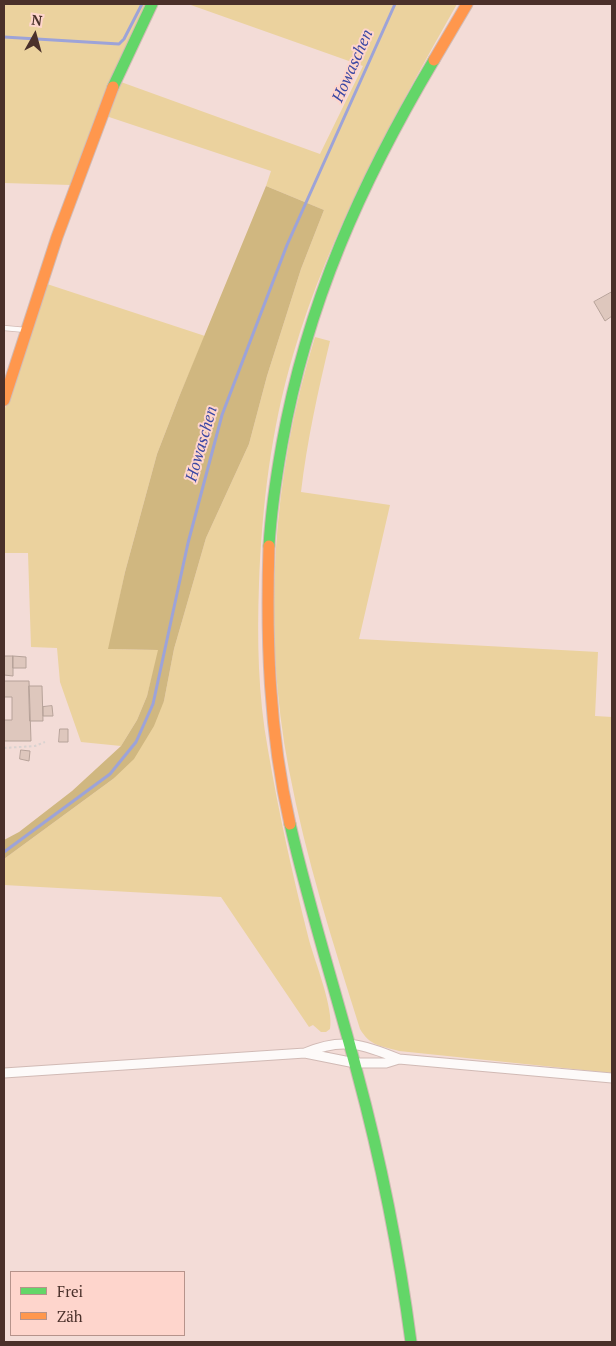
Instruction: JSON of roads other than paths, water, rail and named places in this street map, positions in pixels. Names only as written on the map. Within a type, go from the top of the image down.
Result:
[{"type":"street","points":[[5,395],[28,330],[57,237],[108,97],[152,4]]},
{"type":"street","points":[[411,1342],[397,1252],[380,1163],[355,1064],[304,883],[287,808],[273,727],[266,648],[269,549],[274,500],[288,410],[299,365],[327,277],[353,212],[396,128],[430,65],[467,4]]},
{"type":"street","points":[[305,1053],[320,1046],[349,1042],[399,1059],[612,1078]]},
{"type":"street","points":[[4,1073],[305,1053],[355,1064],[386,1063],[399,1059]]},
{"type":"lane","points":[[4,328],[28,330]]},
{"type":"waterway","points":[[4,37],[119,44],[124,39],[142,4]]},
{"type":"waterway","name":"Howaschen","points":[[4,852],[110,774],[136,742],[153,704],[188,543],[222,415],[287,245],[395,4]]}]
